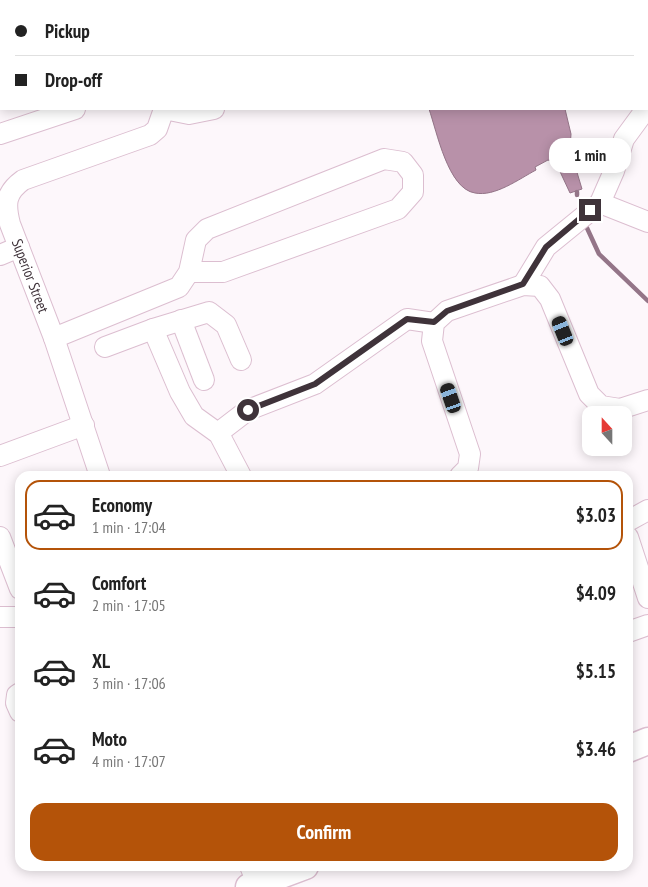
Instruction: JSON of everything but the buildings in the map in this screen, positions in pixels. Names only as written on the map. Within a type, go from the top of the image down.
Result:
[{"type":"main road","points":[[633,747],[648,741]]},
{"type":"main road","points":[[254,881],[288,871]]},
{"type":"street","points":[[0,134],[72,110]]},
{"type":"street","name":"Superior Street","points":[[98,471],[54,338],[20,247],[6,205],[4,192],[23,180],[150,135],[157,129],[164,110]]},
{"type":"street","points":[[169,110],[189,114],[209,110]]},
{"type":"street","points":[[523,284],[546,247],[600,203],[624,139],[645,110]]},
{"type":"street","points":[[54,338],[178,287],[189,272],[196,240],[206,229],[384,159],[403,162],[413,175],[413,192],[398,209],[223,272],[189,272]]},
{"type":"street","points":[[600,203],[648,222]]},
{"type":"street","points":[[0,255],[20,247]]},
{"type":"street","points":[[465,471],[468,468],[470,454],[432,341],[434,322],[447,311],[523,284],[540,286],[550,299],[589,394],[601,406],[620,409],[648,400]]},
{"type":"street","points":[[105,347],[152,329],[209,312],[226,325],[241,360]]},
{"type":"street","points":[[218,433],[248,410],[315,384],[407,319],[434,322]]},
{"type":"street","points":[[181,320],[204,380]]},
{"type":"street","points":[[152,329],[180,392],[194,416],[218,433],[238,471]]},
{"type":"street","points":[[2,451],[84,425]]},
{"type":"street","points":[[633,518],[648,510]]},
{"type":"street","points":[[0,537],[15,576]]},
{"type":"street","points":[[633,552],[648,598]]},
{"type":"street","points":[[0,617],[15,617]]},
{"type":"street","points":[[633,630],[648,625]]},
{"type":"shaded area","points":[[429,110],[565,110],[571,134],[570,149],[582,189],[570,193],[556,163],[548,160],[535,167],[536,170],[499,190],[483,194],[475,193],[466,189],[458,181],[451,171],[440,145]]},
{"type":"waterway","points":[[587,228],[599,254],[648,301]]},
{"type":"route","points":[[248,410],[315,384],[407,319],[434,322],[447,311],[523,284],[546,247],[590,210]]}]
